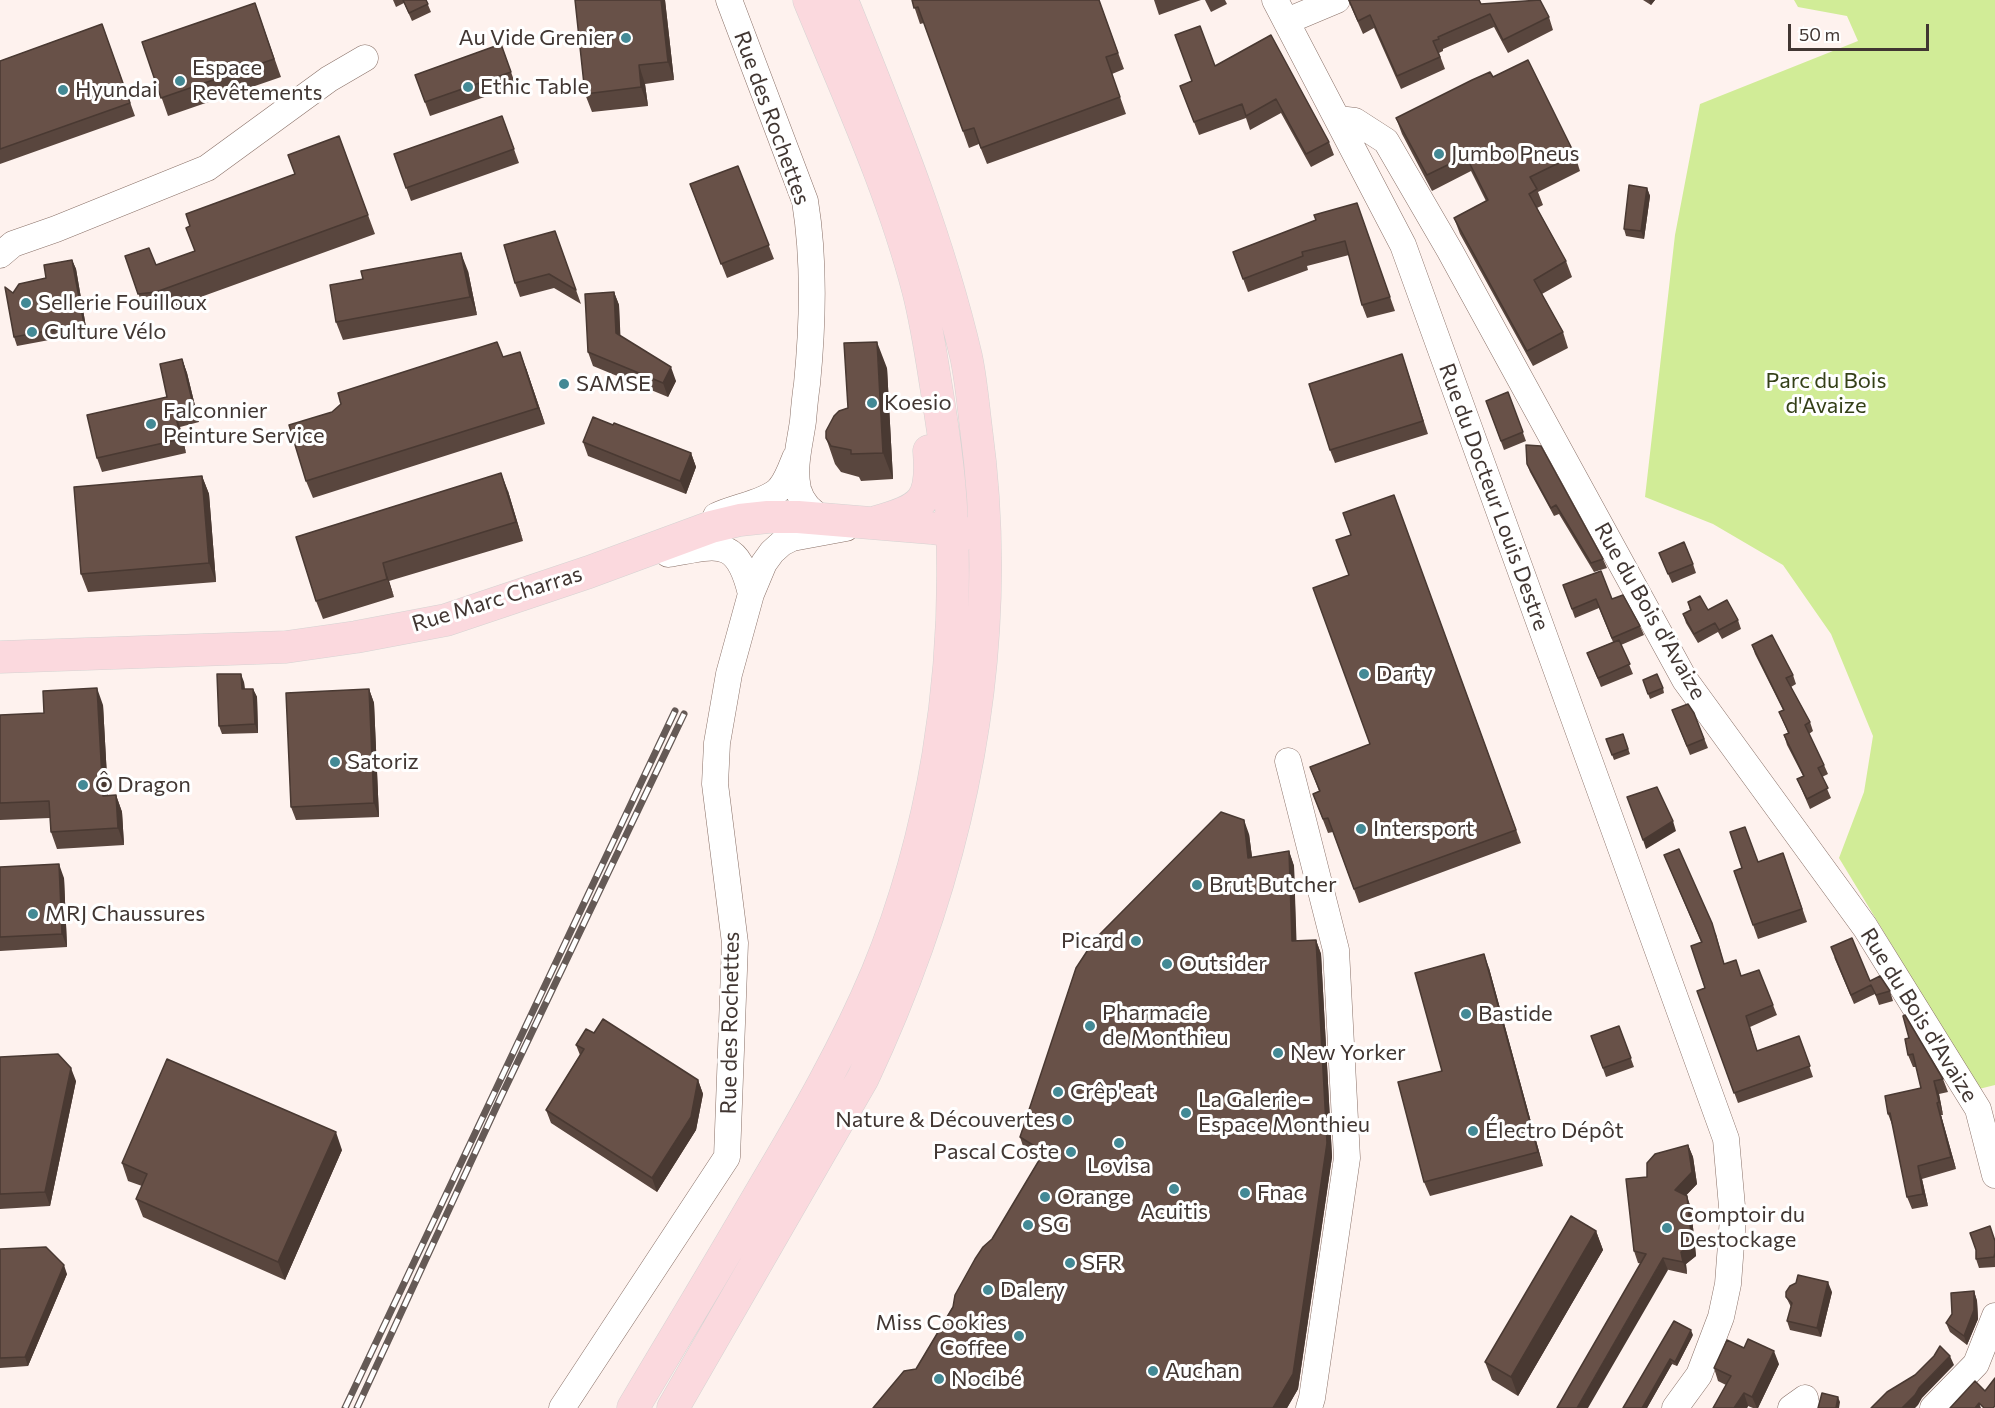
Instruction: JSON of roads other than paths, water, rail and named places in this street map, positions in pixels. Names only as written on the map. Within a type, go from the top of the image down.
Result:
[{"type":"main road","points":[[633,1408],[789,1145],[854,1024],[878,970],[911,872],[937,763],[945,705],[950,632],[952,531],[943,427],[918,290],[885,183],[809,0]]},
{"type":"main road","points":[[673,1408],[840,1118],[888,1023],[935,897],[957,813],[974,724],[984,634],[987,579],[983,477],[967,359],[947,281],[911,172],[842,0]]},
{"type":"main road","points":[[866,524],[897,516],[911,509],[927,495],[930,485],[931,473],[915,334],[918,290]]},
{"type":"main road","points":[[918,290],[936,318],[944,342],[961,436],[968,515],[974,527],[986,536]]},
{"type":"main road","name":"Rue Marc Charras","points":[[0,657],[253,648],[356,637],[446,620],[711,527],[740,520],[768,517],[824,519],[986,536]]},
{"type":"main road","points":[[952,531],[962,538],[967,552],[966,679],[974,724]]},
{"type":"street","name":"Rue des Rochettes","points":[[729,0],[805,201],[813,273],[809,355],[797,479],[798,491],[808,508],[824,519]]},
{"type":"street","points":[[1281,11],[1336,0]]},
{"type":"street","name":"Rue du Docteur Louis Destre","points":[[1281,11],[1403,245],[1726,1139],[1733,1218],[1728,1284],[1720,1317],[1699,1375],[1675,1408]]},
{"type":"street","points":[[0,255],[13,244],[207,168],[329,79],[365,58]]},
{"type":"street","name":"Rue du Bois d'Avaize","points":[[1338,119],[1355,122],[1386,141],[1450,251],[1685,680],[1865,927],[1978,1109],[1995,1175]]},
{"type":"street","name":"Rue des Rochettes","points":[[681,538],[720,514],[769,497],[776,492],[784,483],[798,452]]},
{"type":"street","name":"Rue des Rochettes","points":[[562,1408],[727,1157],[735,943],[715,784],[717,743],[729,674],[751,594],[764,563],[782,543],[792,538],[866,524]]},
{"type":"street","points":[[628,557],[656,556],[705,546],[723,549],[732,554],[742,566],[751,594]]},
{"type":"street","points":[[1288,761],[1336,950],[1347,1158],[1309,1408]]},
{"type":"street","points":[[1934,1408],[1976,1364],[1995,1316]]},
{"type":"street","points":[[1791,1408],[1805,1398],[1807,1408]]},
{"type":"railway","points":[[345,1408],[675,711]]},
{"type":"railway","points":[[357,1408],[500,1099],[684,714]]},
{"type":"place","name":"Au Vide Grenier","points":[[626,38]]},
{"type":"place","name":"Espace Revêtements","points":[[180,81]]},
{"type":"place","name":"Ethic Table","points":[[468,87]]},
{"type":"place","name":"Hyundai","points":[[63,90]]},
{"type":"place","name":"Jumbo Pneus","points":[[1439,154]]},
{"type":"place","name":"Sellerie Fouilloux","points":[[26,303]]},
{"type":"place","name":"Culture Vélo","points":[[32,332]]},
{"type":"place","name":"SAMSE","points":[[564,384]]},
{"type":"place","name":"Koesio","points":[[872,403]]},
{"type":"place","name":"Falconnier Peinture Service","points":[[151,424]]},
{"type":"place","name":"Darty","points":[[1364,674]]},
{"type":"place","name":"Satoriz","points":[[335,762]]},
{"type":"place","name":"Ô Dragon","points":[[83,785]]},
{"type":"place","name":"Intersport","points":[[1361,829]]},
{"type":"place","name":"Brut Butcher","points":[[1197,885]]},
{"type":"place","name":"MRJ Chaussures","points":[[33,914]]},
{"type":"place","name":"Picard","points":[[1136,941]]},
{"type":"place","name":"Outsider","points":[[1167,964]]},
{"type":"place","name":"Bastide","points":[[1466,1014]]},
{"type":"place","name":"Pharmacie de Monthieu","points":[[1090,1026]]},
{"type":"place","name":"New Yorker","points":[[1278,1053]]},
{"type":"place","name":"Crêp'eat","points":[[1058,1092]]},
{"type":"place","name":"La Galerie - Espace Monthieu","points":[[1186,1113]]},
{"type":"place","name":"Nature & Découvertes","points":[[1067,1120]]},
{"type":"place","name":"Électro Dépôt","points":[[1473,1131]]},
{"type":"place","name":"Lovisa","points":[[1119,1143]]},
{"type":"place","name":"Pascal Coste","points":[[1071,1152]]},
{"type":"place","name":"Acuitis","points":[[1174,1189]]},
{"type":"place","name":"Fnac","points":[[1245,1193]]},
{"type":"place","name":"Orange","points":[[1045,1197]]},
{"type":"place","name":"SG","points":[[1028,1225]]},
{"type":"place","name":"Comptoir du Destockage","points":[[1667,1228]]},
{"type":"place","name":"SFR","points":[[1070,1263]]},
{"type":"place","name":"Dalery","points":[[988,1290]]},
{"type":"place","name":"Miss Cookies Coffee","points":[[1019,1336]]},
{"type":"place","name":"Auchan","points":[[1153,1371]]},
{"type":"place","name":"Nocibé","points":[[939,1379]]},
{"type":"park label","name":"Parc du Bois d'Avaize","points":[[1826,394]]}]
